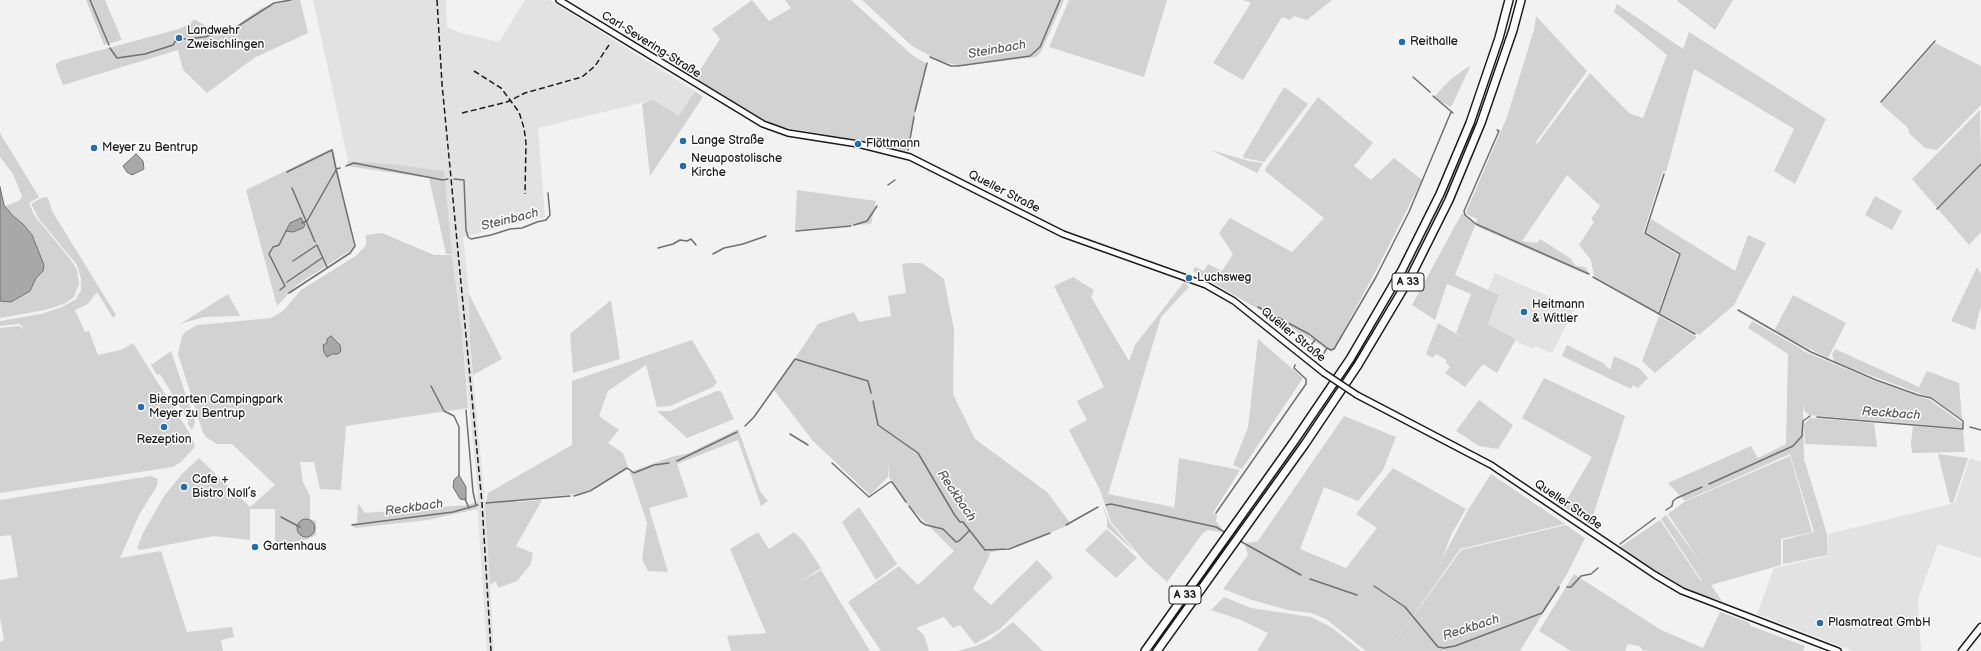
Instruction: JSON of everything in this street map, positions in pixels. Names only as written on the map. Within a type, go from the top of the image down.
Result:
[{"type":"highway","name":"A 33","points":[[1145,651],[1232,530],[1350,358],[1416,244],[1440,194],[1470,123],[1499,38],[1509,0]]},
{"type":"highway","name":"A 33","points":[[1157,651],[1234,544],[1358,365],[1415,270],[1449,200],[1481,124],[1513,30],[1521,0]]},
{"type":"main road","points":[[1962,651],[1981,627]]},
{"type":"street","name":"Carl-Severing-Straße","points":[[559,0],[712,94]]},
{"type":"street","name":"Queller Straße","points":[[712,94],[755,120],[776,130],[804,136],[858,144],[910,157],[1063,234],[1199,281],[1234,301],[1324,373],[1356,395],[1491,465],[1655,575],[1682,591],[1838,651]]},
{"type":"shaded area","points":[[86,0],[105,0],[122,40],[104,45]]},
{"type":"shaded area","points":[[290,0],[300,0],[308,33],[254,58],[207,93],[183,70],[178,50],[63,85],[56,67],[56,64],[60,61],[179,29],[190,24],[194,19],[215,31],[236,26],[262,8]]},
{"type":"shaded area","points":[[313,0],[446,0],[447,27],[461,33],[499,42],[525,0],[550,0],[695,91],[679,117],[653,100],[538,128],[545,217],[463,237],[470,304],[471,358],[483,479],[494,651],[487,651],[477,502],[478,493],[462,333],[448,221],[444,171],[393,164],[348,161]]},
{"type":"shaded area","points":[[752,0],[769,21],[791,8],[785,0],[851,0],[912,55],[927,64],[906,152],[874,143],[776,126],[765,121],[695,78],[720,39],[712,29]]},
{"type":"shaded area","points":[[862,0],[1064,0],[1041,52],[1036,57],[961,66],[940,61],[912,46]]},
{"type":"shaded area","points":[[1069,0],[1167,0],[1144,77],[1049,47]]},
{"type":"shaded area","points":[[1243,0],[1332,0],[1307,20],[1294,16],[1290,20],[1282,17],[1243,80],[1213,63],[1251,3]]},
{"type":"shaded area","points":[[1676,0],[1733,0],[1715,30]]},
{"type":"shaded area","points":[[1617,4],[1683,49],[1689,32],[1826,119],[1795,184],[1774,171],[1794,129],[1694,69],[1666,172],[1663,171],[1643,233],[1678,255],[1658,313],[1594,276],[1591,260],[1579,245],[1594,222],[1591,219],[1600,206],[1567,175],[1522,241],[1537,243],[1540,239],[1570,258],[1576,266],[1585,267],[1589,273],[1588,275],[1476,226],[1477,219],[1468,215],[1466,212],[1507,117],[1534,30],[1536,16],[1587,71],[1536,142],[1537,144],[1590,73],[1629,113],[1643,118],[1667,55],[1614,12]]},
{"type":"shaded area","points":[[1935,43],[1981,66],[1981,105],[1937,150],[1925,148],[1909,133],[1908,128],[1881,104]]},
{"type":"shaded area","points":[[1471,65],[1451,107],[1433,98],[1452,78]]},
{"type":"shaded area","points":[[1284,87],[1308,104],[1264,162],[1244,158],[1243,156]]},
{"type":"shaded area","points":[[695,91],[703,97],[650,176],[642,104],[653,100],[679,116]]},
{"type":"shaded area","points":[[1318,97],[1373,143],[1354,166],[1371,180],[1394,158],[1422,180],[1380,263],[1332,352],[1193,271],[1195,267],[1204,271],[1208,264],[1222,271],[1233,254],[1219,233],[1230,218],[1292,252],[1324,218],[1265,171]]},
{"type":"shaded area","points":[[1980,110],[1981,163],[1937,208],[1912,179]]},
{"type":"shaded area","points":[[0,133],[39,197],[29,203],[34,215],[71,260],[77,270],[79,284],[74,297],[64,304],[45,310],[0,318],[0,301],[11,302],[30,291],[36,278],[43,271],[44,266],[32,235],[23,224],[13,216],[6,206],[20,200],[22,196],[13,174],[0,157]]},
{"type":"shaded area","points":[[333,148],[354,248],[297,285],[277,306],[246,190]]},
{"type":"shaded area","points":[[1211,150],[1249,161],[1263,163],[1257,173]]},
{"type":"shaded area","points":[[136,154],[143,161],[144,169],[132,175],[127,172],[123,166]]},
{"type":"shaded area","points":[[348,161],[393,164],[444,171],[452,254],[446,254],[429,178],[347,166]]},
{"type":"shaded area","points":[[1981,165],[1981,232],[1969,245],[1938,209]]},
{"type":"shaded area","points":[[0,187],[4,205],[32,235],[44,265],[43,271],[36,278],[30,291],[11,302],[0,301]]},
{"type":"shaded area","points":[[797,190],[876,201],[871,224],[795,230]]},
{"type":"shaded area","points":[[1875,196],[1902,211],[1892,230],[1865,215]]},
{"type":"shaded area","points":[[47,197],[52,211],[116,315],[113,318],[97,292],[88,304],[75,310],[85,332],[89,331],[98,355],[121,350],[133,343],[192,437],[195,447],[181,462],[173,467],[0,493],[0,328],[19,326],[23,329],[21,325],[18,324],[0,326],[0,321],[41,314],[62,307],[76,299],[81,290],[81,279],[77,265],[39,219],[31,204],[41,198]]},
{"type":"shaded area","points":[[1462,213],[1476,223],[1455,275],[1499,295],[1488,324],[1516,339],[1497,373],[1483,364],[1465,387],[1445,373],[1450,367],[1446,363],[1447,360],[1436,354],[1433,358],[1426,354],[1438,323],[1472,343],[1456,333],[1471,294],[1447,284],[1435,320],[1412,305]]},
{"type":"shaded area","points":[[301,218],[305,225],[303,228],[293,232],[286,231],[290,223]]},
{"type":"shaded area","points":[[1651,219],[1735,271],[1748,235],[1766,243],[1734,305],[1699,335],[1660,313],[1681,253],[1646,232]]},
{"type":"shaded area","points":[[382,233],[434,255],[452,255],[462,333],[468,408],[346,426],[341,490],[320,489],[314,462],[300,462],[303,482],[310,496],[310,519],[316,521],[316,535],[308,539],[290,543],[275,543],[275,509],[250,509],[250,540],[214,536],[140,550],[137,548],[143,533],[164,496],[182,474],[199,458],[250,507],[275,485],[232,444],[217,444],[207,438],[203,433],[178,354],[182,336],[186,331],[198,325],[271,318],[283,311],[301,290],[357,255],[366,245],[366,235]]},
{"type":"shaded area","points":[[922,263],[944,279],[954,330],[953,394],[975,439],[1047,492],[1071,524],[1028,542],[989,553],[980,543],[990,555],[973,589],[991,605],[1037,560],[1053,577],[1000,629],[975,644],[960,625],[953,628],[944,617],[916,628],[924,635],[929,651],[881,651],[848,602],[899,566],[918,585],[954,551],[905,502],[889,477],[888,462],[888,477],[870,495],[813,441],[774,390],[818,324],[854,312],[859,322],[891,316],[888,296],[906,293],[902,264]]},
{"type":"shaded area","points":[[1977,267],[1981,275],[1981,305],[1975,330],[1951,321]]},
{"type":"shaded area","points":[[1495,273],[1575,308],[1552,353],[1535,346],[1533,349],[1516,341],[1517,339],[1488,324],[1499,296],[1488,290]]},
{"type":"shaded area","points":[[1073,277],[1094,290],[1091,297],[1129,361],[1135,345],[1184,282],[1189,287],[1161,317],[1108,494],[1173,507],[1174,510],[1179,458],[1240,470],[1213,513],[1217,515],[1216,521],[1222,529],[1220,532],[1208,530],[1203,533],[1167,582],[1146,563],[1111,522],[1100,490],[1069,430],[1087,420],[1077,401],[1104,387],[1054,286]]},
{"type":"shaded area","points":[[228,294],[240,316],[204,317],[180,324]]},
{"type":"shaded area","points":[[469,294],[502,359],[473,375],[470,340]]},
{"type":"shaded area","points":[[1793,295],[1846,323],[1828,358],[1774,331]]},
{"type":"shaded area","points":[[611,300],[620,359],[573,373],[570,334]]},
{"type":"shaded area","points":[[1659,316],[1697,337],[1655,373],[1642,361]]},
{"type":"shaded area","points":[[1752,321],[1803,351],[1875,381],[1930,400],[1962,423],[1963,428],[1809,415],[1804,410],[1803,403],[1804,459],[1827,534],[1828,555],[1783,564],[1783,540],[1814,532],[1790,454],[1685,501],[1668,483],[1751,446],[1758,458],[1786,444],[1788,354],[1748,328]]},
{"type":"shaded area","points":[[331,336],[340,345],[341,351],[338,354],[332,354],[327,357],[324,352],[323,345],[327,343],[327,339]]},
{"type":"shaded area","points":[[1258,339],[1303,378],[1242,469],[1233,465],[1248,427]]},
{"type":"shaded area","points":[[692,340],[717,382],[713,387],[670,406],[657,407],[646,365],[608,391],[599,416],[619,430],[608,443],[623,453],[628,467],[584,493],[517,500],[517,502],[542,500],[516,546],[533,553],[531,564],[517,581],[498,588],[496,581],[490,585],[485,505],[488,493],[572,445],[572,381]]},
{"type":"shaded area","points":[[1567,345],[1603,363],[1610,370],[1614,356],[1639,368],[1648,378],[1638,388],[1633,385],[1631,389],[1562,356]]},
{"type":"shaded area","points":[[1835,349],[1919,387],[1927,371],[1959,383],[1962,419],[1932,398],[1837,363],[1834,361],[1832,354]]},
{"type":"shaded area","points":[[171,351],[195,422],[192,430],[187,423],[189,422],[160,374],[157,375],[151,365]]},
{"type":"shaded area","points":[[1544,378],[1625,416],[1590,525],[1563,506],[1592,457],[1522,418]]},
{"type":"shaded area","points":[[717,391],[721,391],[734,419],[687,438],[657,411],[670,411]]},
{"type":"shaded area","points":[[1479,400],[1513,425],[1498,449],[1479,446],[1456,431]]},
{"type":"shaded area","points":[[1344,416],[1396,437],[1383,470],[1358,501],[1324,487],[1300,549],[1346,568],[1377,528],[1356,514],[1393,468],[1466,509],[1452,533],[1442,559],[1468,510],[1491,474],[1565,524],[1460,549],[1390,649],[1461,550],[1566,525],[1585,538],[1567,574],[1520,651],[1366,651],[1326,619],[1311,613],[1288,610],[1252,600],[1223,589],[1248,555],[1245,546],[1247,543],[1258,541]]},
{"type":"shaded area","points":[[1810,418],[1874,423],[1877,447],[1805,444],[1804,424]]},
{"type":"shaded area","points":[[1913,426],[1963,430],[1965,452],[1912,453],[1911,443]]},
{"type":"shaded area","points":[[738,429],[760,491],[768,501],[761,506],[738,440],[677,464],[688,497],[649,508],[668,572],[648,571],[642,559],[647,523],[630,472],[671,457],[689,453]]},
{"type":"shaded area","points":[[1938,454],[1968,458],[1953,503],[1950,503]]},
{"type":"shaded area","points":[[1790,456],[1812,532],[1781,539],[1781,565],[1711,585],[1722,601],[1683,590],[1619,548],[1629,541],[1702,581],[1661,519],[1666,515],[1701,563],[1668,514],[1684,502]]},
{"type":"shaded area","points":[[1970,458],[1981,462],[1981,558],[1938,544],[1918,599],[1921,651],[1853,651],[1757,614],[1774,568],[1829,556],[1828,534],[1955,503]]},
{"type":"shaded area","points":[[459,475],[466,487],[466,500],[460,499],[453,487],[454,480]]},
{"type":"shaded area","points":[[151,476],[158,479],[157,486],[139,515],[120,558],[161,551],[187,632],[232,627],[234,637],[221,640],[223,651],[0,651],[0,642],[4,640],[0,618],[0,580],[18,577],[11,535],[0,536],[0,500]]},
{"type":"shaded area","points":[[477,502],[477,509],[428,520],[355,528],[351,524],[357,523],[358,503],[365,513],[467,505]]},
{"type":"shaded area","points":[[1102,503],[1110,523],[1135,552],[1107,527],[1107,519]]},
{"type":"shaded area","points":[[859,507],[897,564],[876,580],[842,522]]},
{"type":"shaded area","points":[[306,519],[312,522],[315,528],[312,534],[306,537],[300,534],[297,528],[300,522]]},
{"type":"shaded area","points":[[1660,520],[1700,580],[1629,541]]},
{"type":"shaded area","points":[[1107,529],[1137,558],[1116,578],[1085,550]]},
{"type":"shaded area","points":[[758,532],[769,549],[794,532],[804,542],[821,568],[798,583],[821,570],[870,651],[731,651],[727,636],[766,633],[730,549]]},
{"type":"shaded area","points":[[1574,574],[1661,630],[1703,648],[1720,612],[1748,622],[1751,626],[1805,646],[1803,651],[1649,651],[1643,650],[1639,646],[1628,644],[1625,651],[1571,651],[1539,631]]},
{"type":"shaded area","points":[[1224,597],[1251,608],[1311,617],[1331,627],[1361,651],[1257,651],[1268,633],[1241,620],[1211,610]]},
{"type":"shaded area","points":[[1013,622],[1043,651],[957,651],[976,646],[991,639]]},
{"type":"waterway","points":[[90,0],[109,45]]},
{"type":"waterway","points":[[110,48],[117,58],[145,54],[173,45],[176,40],[204,37],[235,28],[274,3],[291,0]]},
{"type":"waterway","name":"Steinbach","points":[[930,57],[951,66],[958,66],[1030,56],[1040,47],[1060,0]]},
{"type":"waterway","points":[[1881,102],[1935,41]]},
{"type":"waterway","name":"Steinbach","points":[[915,111],[927,63]]},
{"type":"waterway","points":[[1413,77],[1430,92]]},
{"type":"waterway","points":[[1433,96],[1453,113]]},
{"type":"waterway","points":[[1258,307],[1309,334],[1327,348],[1331,350],[1334,349],[1376,277],[1409,212],[1451,112]]},
{"type":"waterway","name":"Steinbach","points":[[908,150],[914,117]]},
{"type":"waterway","points":[[1497,130],[1499,131],[1464,211],[1465,215],[1476,224],[1589,274]]},
{"type":"waterway","name":"Steinbach","points":[[287,172],[332,150],[336,169],[340,168]]},
{"type":"waterway","name":"Steinbach","points":[[346,166],[354,163],[443,180],[448,179]]},
{"type":"waterway","points":[[1937,209],[1981,164]]},
{"type":"waterway","name":"Steinbach","points":[[289,293],[350,253],[355,246],[336,169]]},
{"type":"waterway","name":"Steinbach","points":[[302,223],[307,221],[336,170]]},
{"type":"waterway","points":[[1659,314],[1680,254],[1645,233],[1664,174]]},
{"type":"waterway","name":"Steinbach","points":[[454,179],[464,180],[466,230],[468,237],[471,239],[510,229],[522,228],[546,220],[550,215],[548,193]]},
{"type":"waterway","name":"Steinbach","points":[[888,185],[895,180]]},
{"type":"waterway","name":"Steinbach","points":[[292,188],[315,242]]},
{"type":"waterway","name":"Steinbach","points":[[854,225],[867,221],[877,206]]},
{"type":"waterway","name":"Steinbach","points":[[796,231],[851,226]]},
{"type":"waterway","name":"Steinbach","points":[[280,290],[285,286],[269,254],[273,247],[279,245],[286,231]]},
{"type":"waterway","name":"Steinbach","points":[[713,254],[724,248],[743,244],[766,236]]},
{"type":"waterway","name":"Steinbach","points":[[658,248],[673,244],[680,240],[687,241],[691,239],[696,245]]},
{"type":"waterway","name":"Steinbach","points":[[293,261],[317,245],[327,267]]},
{"type":"waterway","name":"Steinbach","points":[[287,282],[322,258]]},
{"type":"waterway","points":[[1593,277],[1695,334]]},
{"type":"waterway","points":[[1738,310],[1811,352],[1876,380],[1931,398],[1963,421],[1963,429],[1817,417]]},
{"type":"waterway","points":[[1311,345],[1315,340]]},
{"type":"waterway","points":[[1324,353],[1327,348]]},
{"type":"waterway","name":"Reckbach","points":[[745,426],[754,417],[795,359],[868,381],[871,393]]},
{"type":"waterway","points":[[1216,513],[1306,384],[1306,379],[1294,368],[1295,365]]},
{"type":"waterway","points":[[431,386],[444,411],[454,416],[459,427],[459,475]]},
{"type":"waterway","name":"Reckbach","points":[[873,401],[878,425],[918,453],[954,514],[960,522],[963,522],[985,550],[1009,549],[1050,533]]},
{"type":"waterway","points":[[466,410],[473,492],[476,505]]},
{"type":"waterway","name":"Reckbach","points":[[1709,484],[1793,446],[1802,436],[1803,421],[1810,416]]},
{"type":"waterway","name":"Reckbach","points":[[1970,427],[1981,430]]},
{"type":"waterway","name":"Reckbach","points":[[677,461],[737,432]]},
{"type":"waterway","points":[[790,434],[808,445]]},
{"type":"waterway","name":"Reckbach","points":[[574,496],[590,491],[627,468],[634,473],[654,465],[669,463]]},
{"type":"waterway","points":[[832,463],[869,497],[892,482],[906,502]]},
{"type":"waterway","name":"Reckbach","points":[[1666,510],[1672,506],[1673,501],[1677,498],[1702,487]]},
{"type":"waterway","name":"Reckbach","points":[[486,503],[570,496]]},
{"type":"waterway","points":[[465,499],[469,508]]},
{"type":"waterway","name":"Reckbach","points":[[1106,505],[1111,504],[1216,527],[1226,533]]},
{"type":"waterway","name":"Reckbach","points":[[352,525],[453,512],[478,505]]},
{"type":"waterway","points":[[909,506],[921,522],[926,525],[943,529],[956,542],[969,531]]},
{"type":"waterway","name":"Reckbach","points":[[1066,525],[1098,507]]},
{"type":"waterway","name":"Reckbach","points":[[281,517],[300,527]]},
{"type":"waterway","name":"Reckbach","points":[[1620,544],[1655,518]]},
{"type":"waterway","name":"Reckbach","points":[[1240,541],[1301,575]]},
{"type":"waterway","name":"Reckbach","points":[[1567,587],[1571,587],[1581,576],[1591,574],[1598,568]]},
{"type":"waterway","name":"Reckbach","points":[[1310,579],[1357,595]]},
{"type":"waterway","name":"Reckbach","points":[[1374,586],[1405,607],[1438,647],[1444,648],[1455,646],[1542,613],[1559,587]]},
{"type":"railway","points":[[437,0],[442,84],[482,503],[491,651]]},
{"type":"railway","points":[[462,113],[507,102],[525,93],[582,77],[595,66],[609,45]]},
{"type":"railway","points":[[474,71],[501,88],[519,112],[524,128],[526,143],[525,194]]},
{"type":"place","name":"Landwehr Zweischlingen","points":[[179,38]]},
{"type":"place","name":"Reithalle","points":[[1402,42]]},
{"type":"place","name":"Lange Straße","points":[[683,141]]},
{"type":"place","name":"Flöttmann","points":[[858,144]]},
{"type":"place","name":"Meyer zu Bentrup","points":[[94,148]]},
{"type":"place","name":"Neuapostolische Kirche","points":[[683,166]]},
{"type":"place","name":"Luchsweg","points":[[1189,278]]},
{"type":"place","name":"Heitmann & Wittler","points":[[1524,312]]},
{"type":"place","name":"Biergarten Campingpark Meyer zu Bentrup","points":[[141,407]]},
{"type":"place","name":"Rezeption","points":[[164,427]]},
{"type":"place","name":"Cafe + Bistro Noll´s","points":[[184,487]]},
{"type":"place","name":"Gartenhaus","points":[[255,547]]},
{"type":"place","name":"Plasmatreat GmbH","points":[[1820,623]]}]
